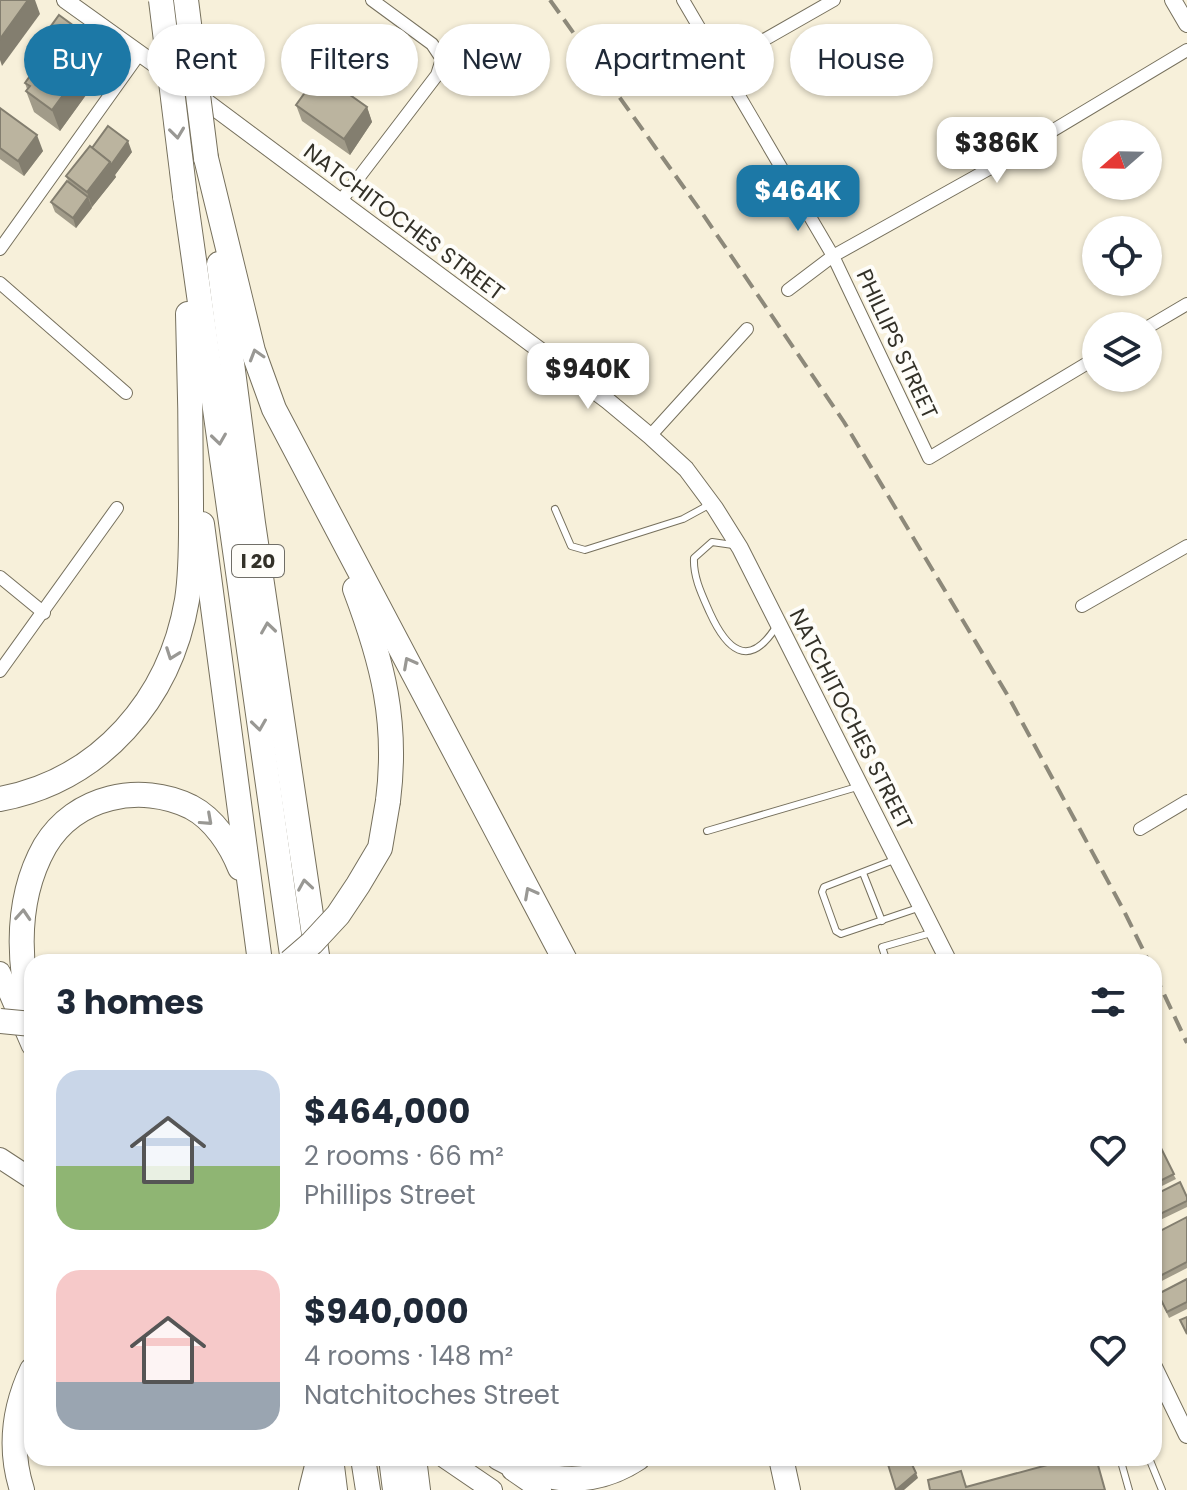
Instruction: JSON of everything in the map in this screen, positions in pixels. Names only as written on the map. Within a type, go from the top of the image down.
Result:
[{"type":"highway","name":"I 20","points":[[161,0],[185,196],[290,954]]},
{"type":"highway","name":"I 20","points":[[186,0],[253,523],[317,954]]},
{"type":"highway","points":[[206,158],[253,351],[274,409],[347,568],[374,637],[386,682],[392,770],[380,848],[338,915],[300,954]]},
{"type":"highway","points":[[0,799],[46,785],[86,764],[120,735],[156,690],[173,654],[187,599],[191,536],[185,196]]},
{"type":"highway","points":[[274,409],[562,954]]},
{"type":"highway","points":[[191,439],[259,953]]},
{"type":"highway","points":[[24,974],[24,899],[46,845],[78,811],[113,796],[153,794],[193,808],[212,824],[226,840],[239,865],[259,953]]},
{"type":"highway","points":[[0,1021],[24,1022]]},
{"type":"highway","points":[[22,1490],[13,1444],[17,1409],[24,1391]]},
{"type":"highway","points":[[311,1490],[317,1466]]},
{"type":"highway","points":[[332,1466],[335,1490]]},
{"type":"highway","points":[[364,1466],[368,1490]]},
{"type":"highway","points":[[392,1466],[395,1490]]},
{"type":"highway","points":[[415,1466],[418,1490]]},
{"type":"highway","points":[[516,1466],[543,1477],[565,1480],[592,1479],[620,1466]]},
{"type":"highway","points":[[783,1466],[788,1490]]},
{"type":"main road","points":[[0,972],[24,1028]]},
{"type":"main road","points":[[0,1158],[24,1174]]},
{"type":"main road","points":[[457,1466],[492,1490]]},
{"type":"main road","points":[[508,1466],[541,1490]]},
{"type":"street","name":"NATCHITOCHES STREET","points":[[65,0],[608,401],[686,469],[740,548],[945,954]]},
{"type":"street","points":[[340,202],[437,75],[442,59],[432,44],[372,0]]},
{"type":"street","name":"PHILLIPS STREET","points":[[683,0],[697,24]]},
{"type":"street","points":[[774,34],[834,0]]},
{"type":"street","points":[[1173,0],[1187,24]]},
{"type":"street","points":[[788,290],[833,256],[987,170],[1187,50]]},
{"type":"street","points":[[0,249],[140,53]]},
{"type":"street","name":"PHILLIPS STREET","points":[[738,96],[833,256],[929,458],[1082,366]]},
{"type":"street","points":[[0,283],[126,393]]},
{"type":"street","points":[[1162,319],[1187,304]]},
{"type":"street","points":[[650,436],[747,329]]},
{"type":"street","points":[[0,671],[117,508]]},
{"type":"street","points":[[1082,606],[1187,546]]},
{"type":"street","points":[[0,577],[44,613]]},
{"type":"street","points":[[1140,829],[1187,801]]},
{"type":"street","points":[[1162,1386],[1187,1435]]},
{"type":"lane","points":[[555,509],[571,546],[585,550],[683,519],[705,507],[708,498]]},
{"type":"lane","points":[[740,548],[727,542],[712,542],[694,558],[693,571],[720,634],[727,644],[737,650],[749,650],[767,640],[778,623]]},
{"type":"lane","points":[[707,831],[860,786]]},
{"type":"lane","points":[[898,860],[824,887],[822,892],[836,931],[841,934],[921,906]]},
{"type":"lane","points":[[863,873],[882,921]]},
{"type":"lane","points":[[884,954],[882,947],[934,932]]},
{"type":"lane","points":[[1122,1466],[1129,1490]]},
{"type":"lane","points":[[1152,1466],[1162,1490]]},
{"type":"building","points":[[0,0],[28,0],[0,39]]},
{"type":"building","points":[[59,15],[71,24],[52,24]]},
{"type":"building","points":[[33,96],[62,96],[52,110]]},
{"type":"building","points":[[302,96],[351,96],[367,107],[344,139],[296,105]]},
{"type":"building","points":[[0,108],[37,135],[18,161],[0,148]]},
{"type":"building","points":[[108,126],[128,141],[111,165],[92,148]]},
{"type":"building","points":[[90,146],[110,162],[87,192],[66,176]]},
{"type":"building","points":[[67,181],[88,197],[73,218],[51,202]]},
{"type":"building","points":[[1162,1150],[1174,1174],[1162,1180]]},
{"type":"building","points":[[1180,1182],[1187,1201],[1162,1213],[1162,1191]]},
{"type":"building","points":[[1187,1217],[1187,1262],[1162,1275],[1162,1230]]},
{"type":"building","points":[[1187,1279],[1187,1302],[1167,1312],[1162,1302],[1162,1292]]},
{"type":"building","points":[[1187,1317],[1187,1334],[1180,1320]]},
{"type":"building","points":[[888,1466],[913,1466],[916,1473],[896,1490]]},
{"type":"building","points":[[1043,1466],[1098,1466],[1105,1490],[930,1490],[928,1480],[961,1471],[966,1487]]},
{"type":"railway","points":[[550,0],[700,210],[844,422],[1008,696],[1145,954]]},
{"type":"railway","points":[[1162,990],[1187,1043]]}]
